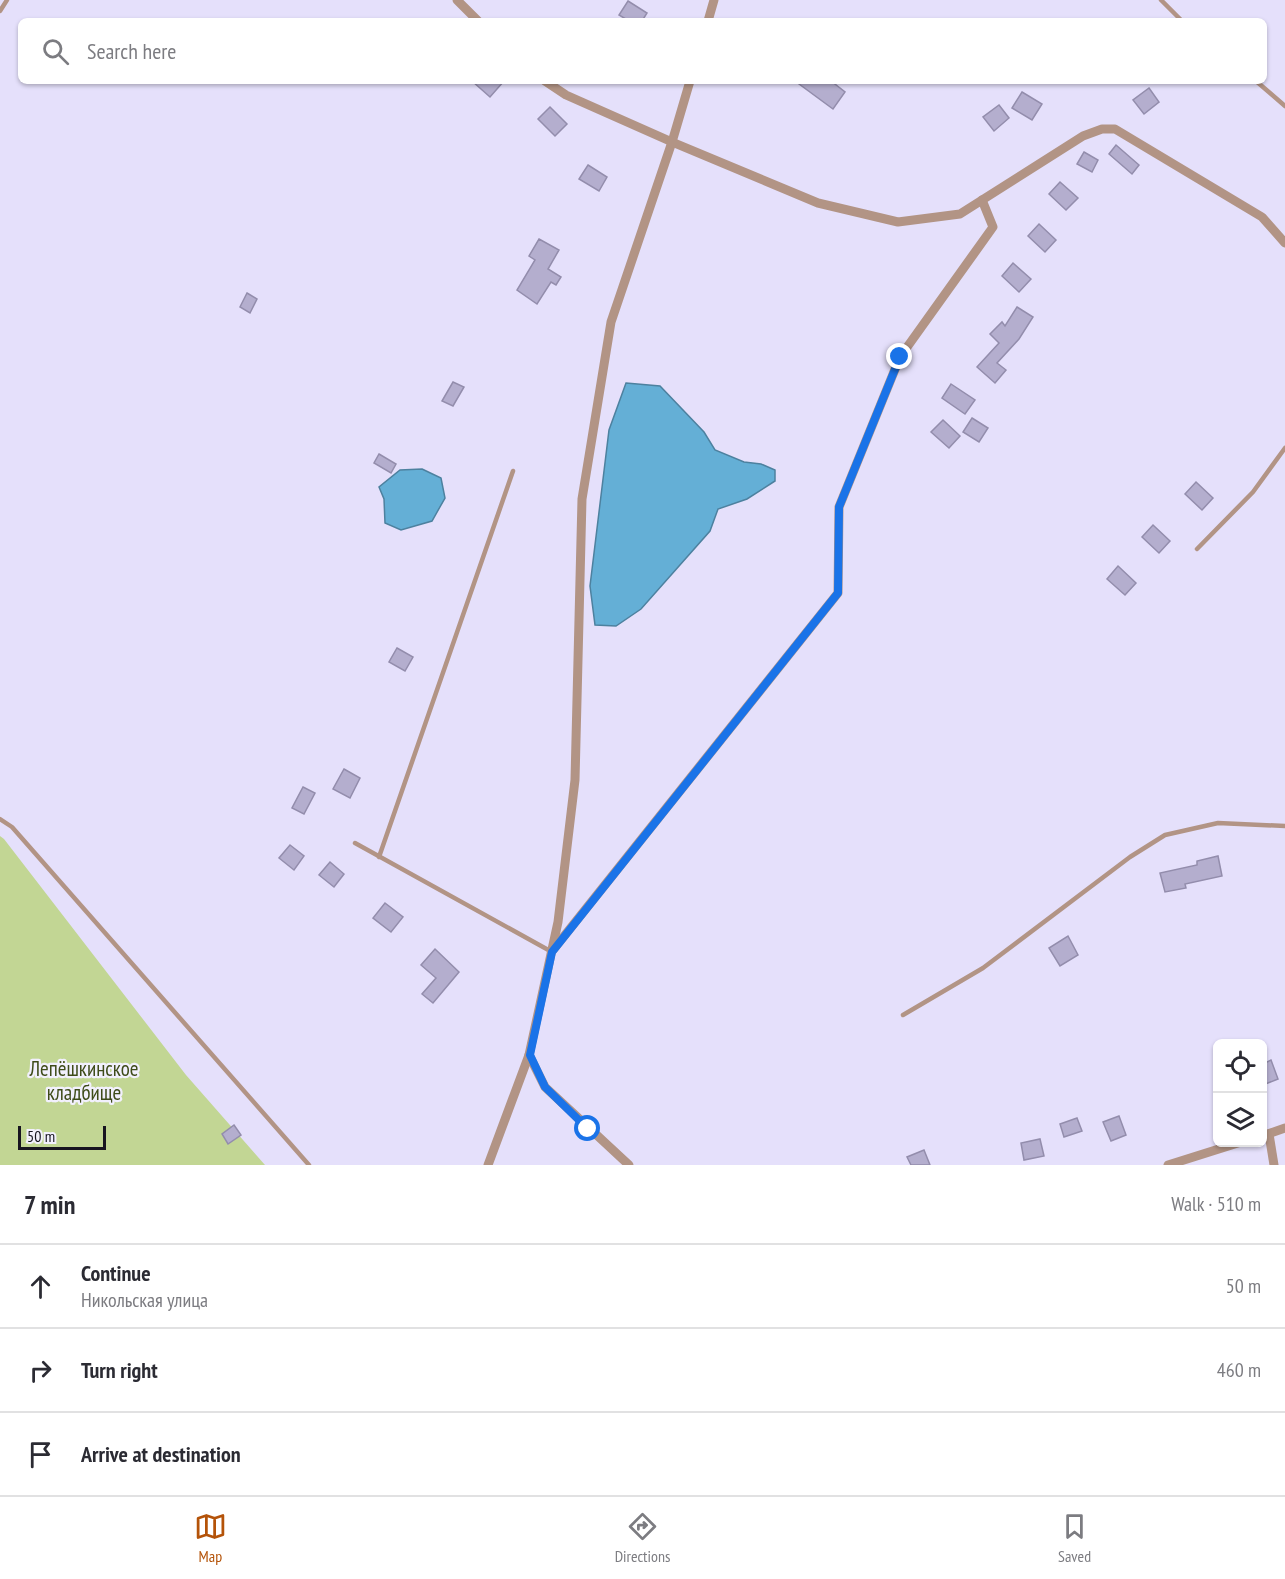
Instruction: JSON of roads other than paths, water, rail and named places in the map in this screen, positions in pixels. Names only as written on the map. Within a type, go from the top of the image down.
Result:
[{"type":"street","points":[[457,0],[475,18]]},
{"type":"street","points":[[709,18],[714,0]]},
{"type":"street","points":[[550,84],[566,95],[672,142],[818,203],[898,222],[960,214],[1083,136],[1102,129],[1115,129],[1262,217],[1285,243]]},
{"type":"street","points":[[488,1165],[530,1055],[558,922],[575,780],[582,499],[611,322],[672,142],[689,84]]},
{"type":"street","points":[[552,952],[838,593],[839,507],[900,357],[993,227],[982,200]]},
{"type":"street","points":[[530,1055],[545,1087],[629,1165]]},
{"type":"street","points":[[1267,1135],[1285,1128]]},
{"type":"street","points":[[1267,1139],[1274,1165]]},
{"type":"street","points":[[1168,1165],[1228,1147]]},
{"type":"lane","points":[[0,11],[7,0]]},
{"type":"lane","points":[[1161,0],[1179,18]]},
{"type":"lane","points":[[1259,84],[1285,106]]},
{"type":"lane","points":[[1197,549],[1253,492],[1285,448]]},
{"type":"lane","points":[[379,857],[513,471]]},
{"type":"lane","points":[[0,819],[12,827],[309,1165]]},
{"type":"lane","points":[[903,1015],[983,968],[1130,856],[1165,835],[1218,823],[1285,826]]},
{"type":"lane","points":[[355,843],[552,952]]},
{"type":"water","points":[[626,383],[660,386],[704,432],[715,450],[744,462],[761,464],[775,470],[775,481],[747,499],[718,509],[710,531],[641,609],[616,626],[595,625],[590,586],[609,430]]},
{"type":"water","points":[[422,469],[441,478],[445,498],[432,521],[401,530],[385,523],[384,499],[379,487],[400,470]]},
{"type":"park label","name":"Лепёшкинское кладбище","points":[[84,1080]]}]
